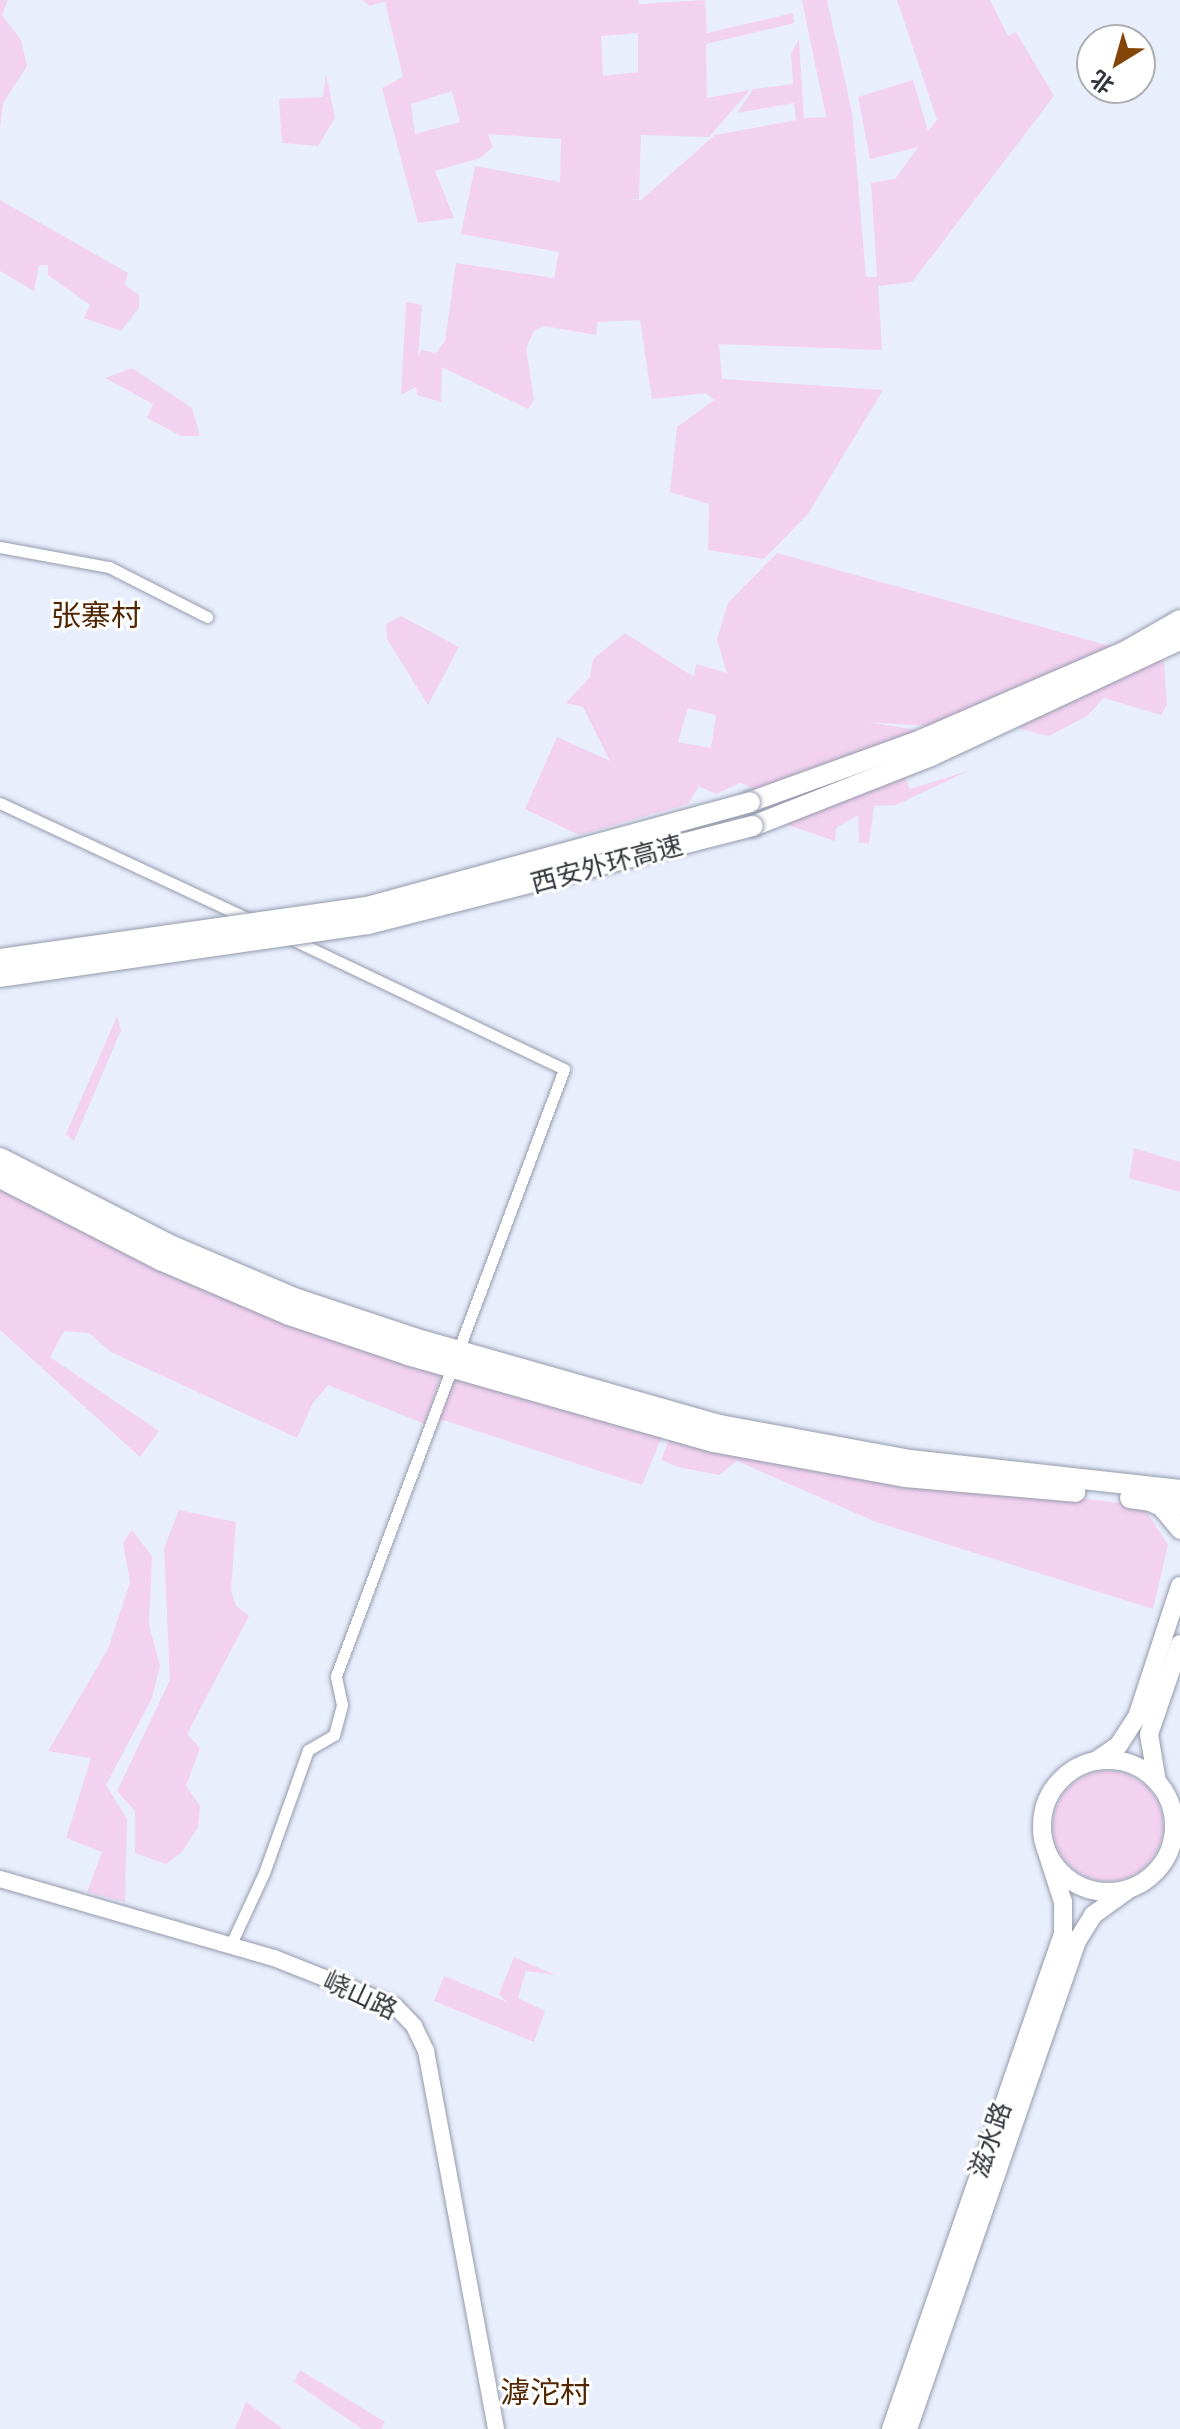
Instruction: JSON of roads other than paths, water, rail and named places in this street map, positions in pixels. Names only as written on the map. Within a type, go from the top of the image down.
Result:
[{"type":"highway","name":"西安外环高速","points":[[0,959],[367,907],[750,802],[921,740],[1126,651],[1180,620]]},
{"type":"highway","name":"西安外环高速","points":[[0,977],[368,924],[753,826],[931,756],[1180,640]]},
{"type":"highway","points":[[0,1158],[168,1244],[282,1293],[455,1359],[713,1442],[905,1477],[1180,1505]]},
{"type":"highway","points":[[0,1178],[160,1260],[289,1315],[455,1359],[719,1425],[910,1460],[1180,1490]]},
{"type":"main road","points":[[1148,1501],[1161,1507],[1180,1530]]},
{"type":"main road","points":[[1180,1586],[1132,1728],[1118,1746],[1066,1776],[1046,1803],[1042,1824],[1046,1849],[1068,1879],[1087,1889],[1129,1889],[1180,1868]]},
{"type":"main road","points":[[1180,1644],[1149,1734],[1157,1782],[1180,1820]]},
{"type":"main road","points":[[1095,1761],[1129,1764],[1157,1782]]},
{"type":"main road","points":[[1148,1880],[1172,1845],[1175,1823],[1169,1801]]},
{"type":"main road","name":"滋水路","points":[[891,2429],[1063,1934],[1063,1902],[1046,1849]]},
{"type":"main road","name":"滋水路","points":[[908,2429],[1077,1941],[1093,1915],[1129,1889]]},
{"type":"street","points":[[0,547],[109,567],[207,617]]},
{"type":"street","points":[[0,803],[564,1069],[336,1676],[342,1705],[334,1735],[308,1750],[264,1873],[231,1944]]},
{"type":"street","name":"峣山路","points":[[0,1879],[231,1944],[395,2006],[414,2026],[426,2051],[496,2429]]},
{"type":"district","name":"张寨村","points":[[96,616]]},
{"type":"district","name":"滹沱村","points":[[545,2393]]}]
